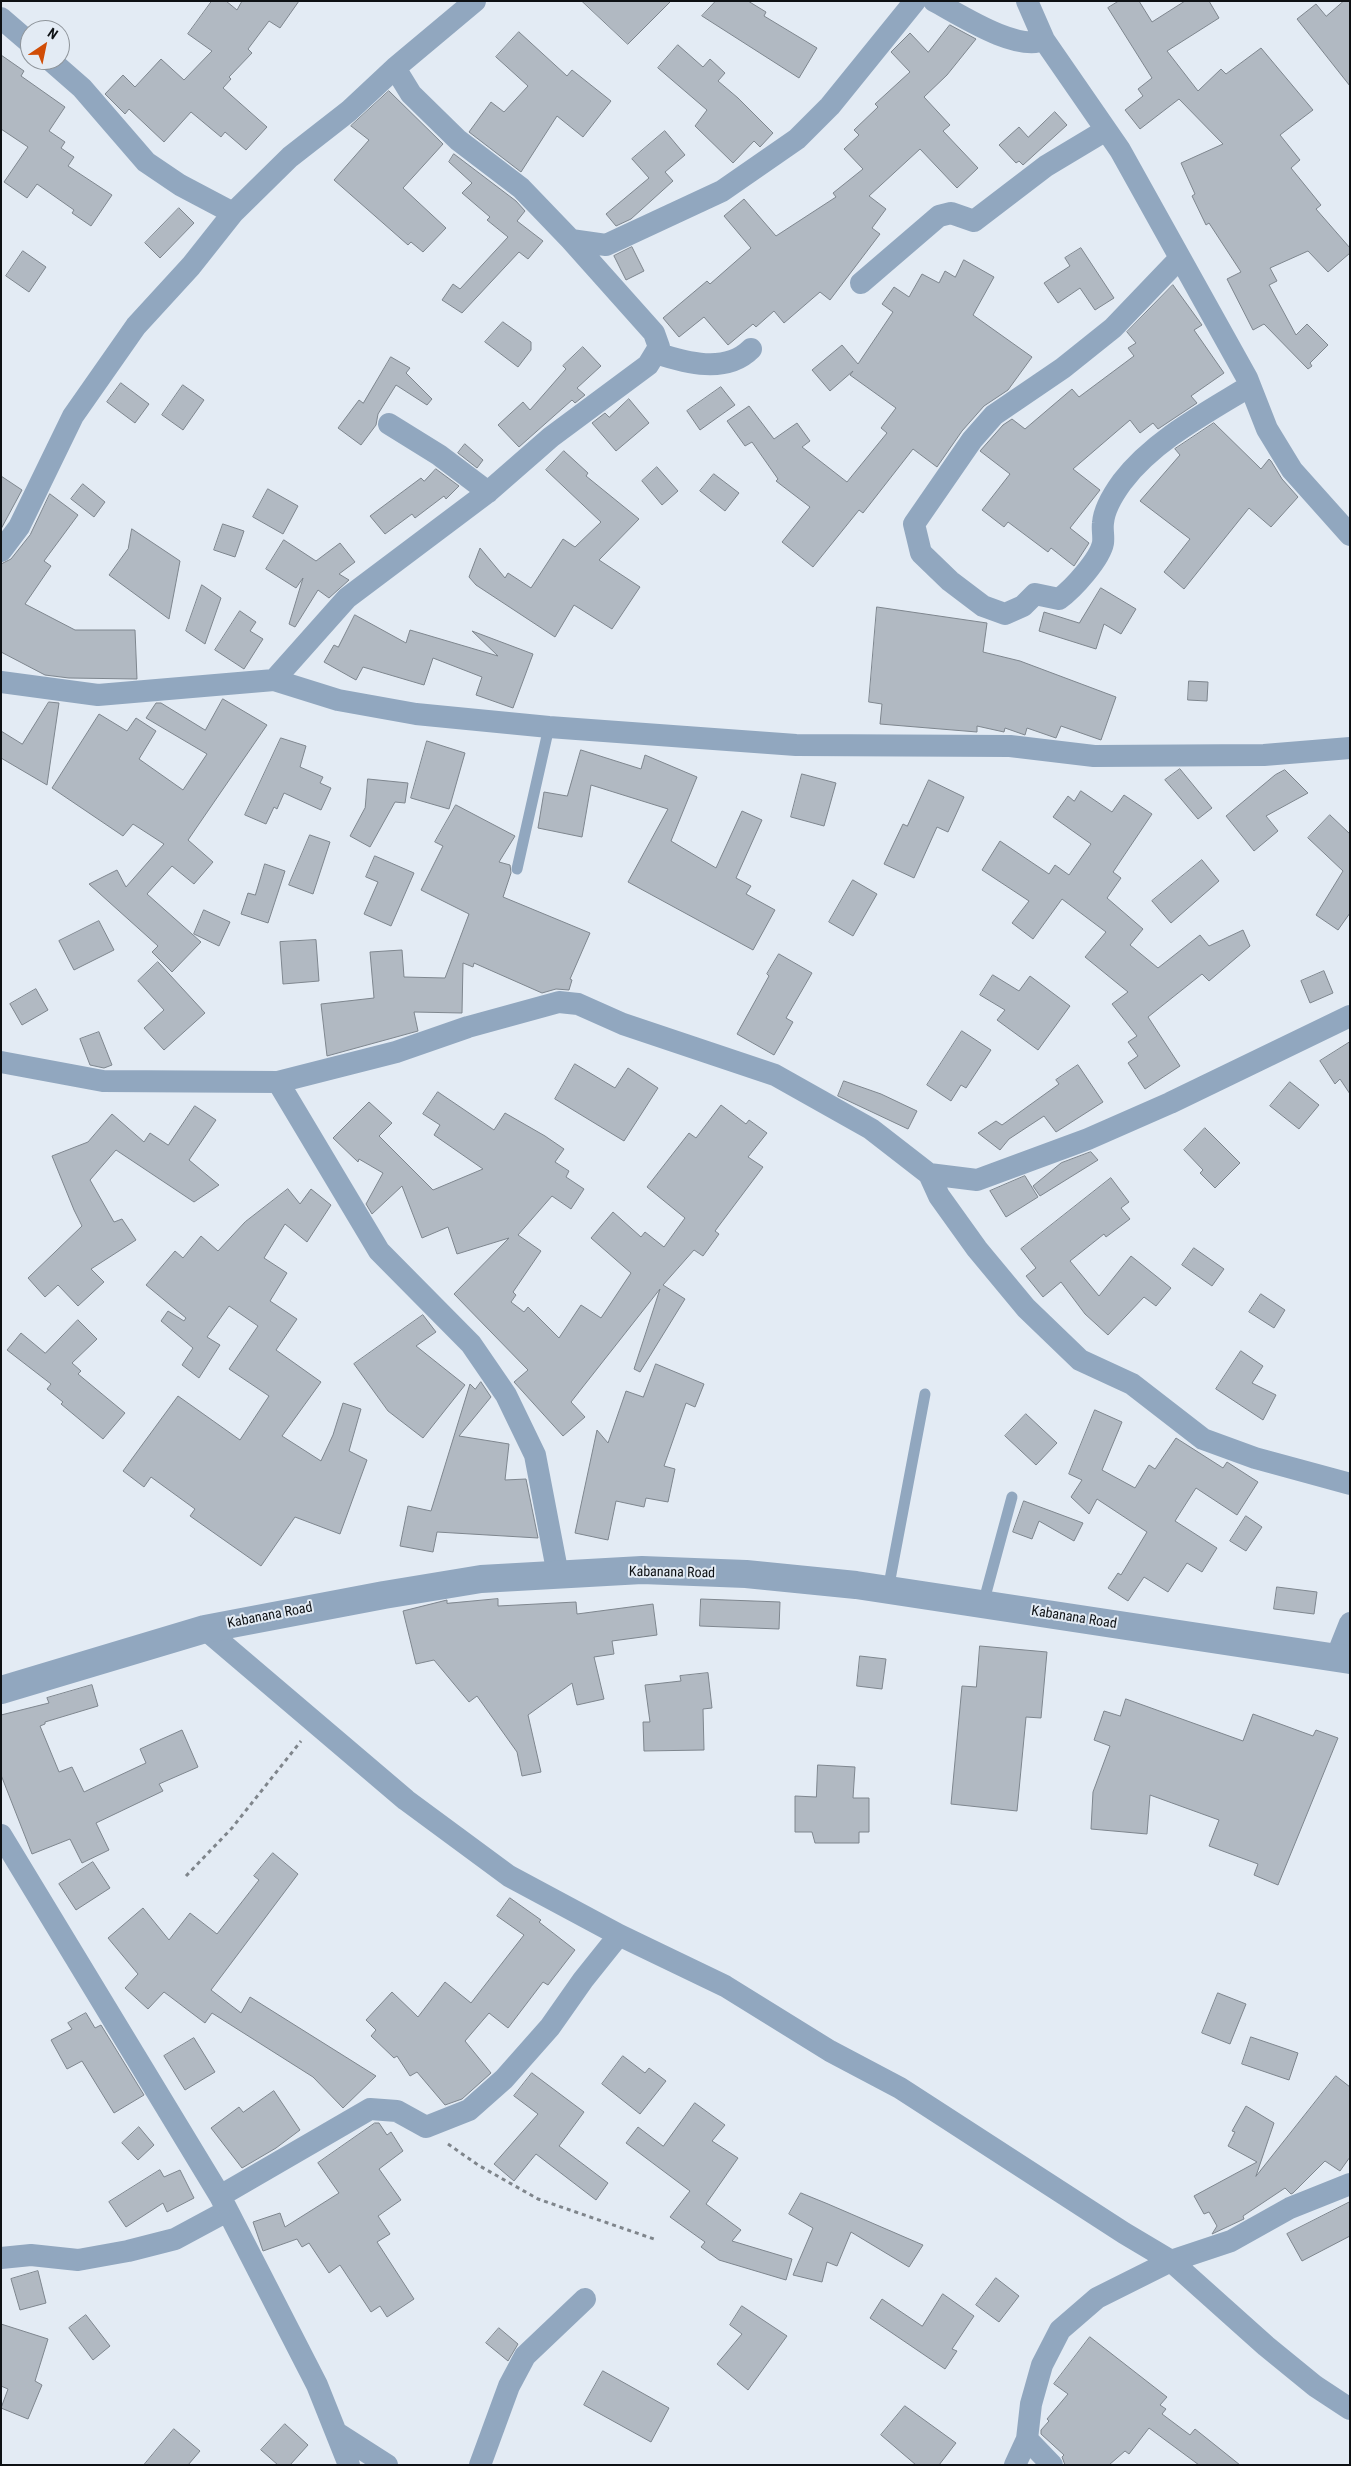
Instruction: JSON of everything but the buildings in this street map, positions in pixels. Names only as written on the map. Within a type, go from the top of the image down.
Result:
[{"type":"street","points":[[1,551],[19,527],[73,416],[136,326],[190,266],[233,212],[290,157],[349,111],[395,68],[475,1]]},
{"type":"street","points":[[571,240],[606,245],[722,191],[789,144],[830,106],[915,1]]},
{"type":"street","points":[[934,1],[1003,36],[1030,42],[1044,40]]},
{"type":"street","points":[[1027,1],[1044,40],[1120,150],[1250,386],[1267,430],[1292,470],[1350,535]]},
{"type":"street","points":[[1,18],[20,34]]},
{"type":"street","points":[[274,680],[347,598],[488,492],[551,437],[648,365],[659,347],[654,333],[571,240],[521,188],[458,140],[411,94],[395,68]]},
{"type":"street","points":[[61,70],[82,88],[146,162],[180,186],[233,212]]},
{"type":"street","points":[[861,283],[939,216],[951,213],[974,221],[1046,166],[1106,130]]},
{"type":"street","points":[[1180,258],[1113,328],[1063,368],[994,415],[972,440],[914,524],[921,553],[950,581],[983,606],[1005,614],[1023,606],[1035,594],[1059,599],[1094,562],[1103,543],[1103,522],[1107,509],[1122,482],[1140,462],[1184,427],[1250,386]]},
{"type":"street","points":[[656,353],[685,362],[706,365],[741,359],[751,349]]},
{"type":"street","points":[[389,424],[439,455],[488,492]]},
{"type":"street","points":[[1,682],[98,695],[274,680],[338,700],[416,714],[549,727],[796,744],[1010,746],[1094,756],[1264,755],[1350,748]]},
{"type":"street","points":[[1,1062],[103,1081],[278,1082],[396,1052],[468,1027],[559,1002],[578,1004],[623,1024],[775,1075],[870,1129],[929,1174],[939,1196],[977,1249],[1026,1308],[1080,1360],[1132,1384],[1203,1439],[1255,1458],[1350,1484]]},
{"type":"street","points":[[929,1174],[977,1180],[1078,1142],[1170,1102],[1350,1016]]},
{"type":"street","points":[[278,1082],[379,1251],[471,1344],[506,1395],[535,1455],[558,1575]]},
{"type":"street","name":"Kabanana Road","points":[[1,1690],[205,1629],[480,1579],[642,1570],[746,1574],[888,1590],[1343,1659]]},
{"type":"street","points":[[1343,1659],[1350,1622]]},
{"type":"street","points":[[205,1629],[314,1724],[406,1800],[509,1876],[619,1935],[725,1986],[830,2051],[900,2088],[1124,2233],[1172,2261],[1308,2380],[1350,2409]]},
{"type":"street","points":[[1,1835],[223,2203],[317,2385],[349,2465]]},
{"type":"street","points":[[1,2258],[31,2255],[78,2260],[128,2251],[175,2239],[223,2203],[370,2109],[397,2111],[426,2127],[470,2110],[504,2079],[550,2027],[583,1980],[619,1935]]},
{"type":"street","points":[[1015,2465],[1026,2439],[1031,2404],[1040,2373],[1060,2330],[1097,2298],[1172,2261],[1231,2241],[1290,2208],[1350,2184]]},
{"type":"street","points":[[480,2465],[509,2386],[525,2356],[585,2299]]},
{"type":"street","points":[[337,2433],[387,2465]]},
{"type":"street","points":[[1026,2439],[1052,2465]]},
{"type":"lane","points":[[517,869],[549,727]]},
{"type":"lane","points":[[888,1590],[925,1394]]},
{"type":"lane","points":[[983,1605],[1012,1497]]},
{"type":"path","points":[[186,1876],[232,1828],[314,1724]]},
{"type":"path","points":[[426,2127],[478,2165],[538,2199],[654,2239]]}]
